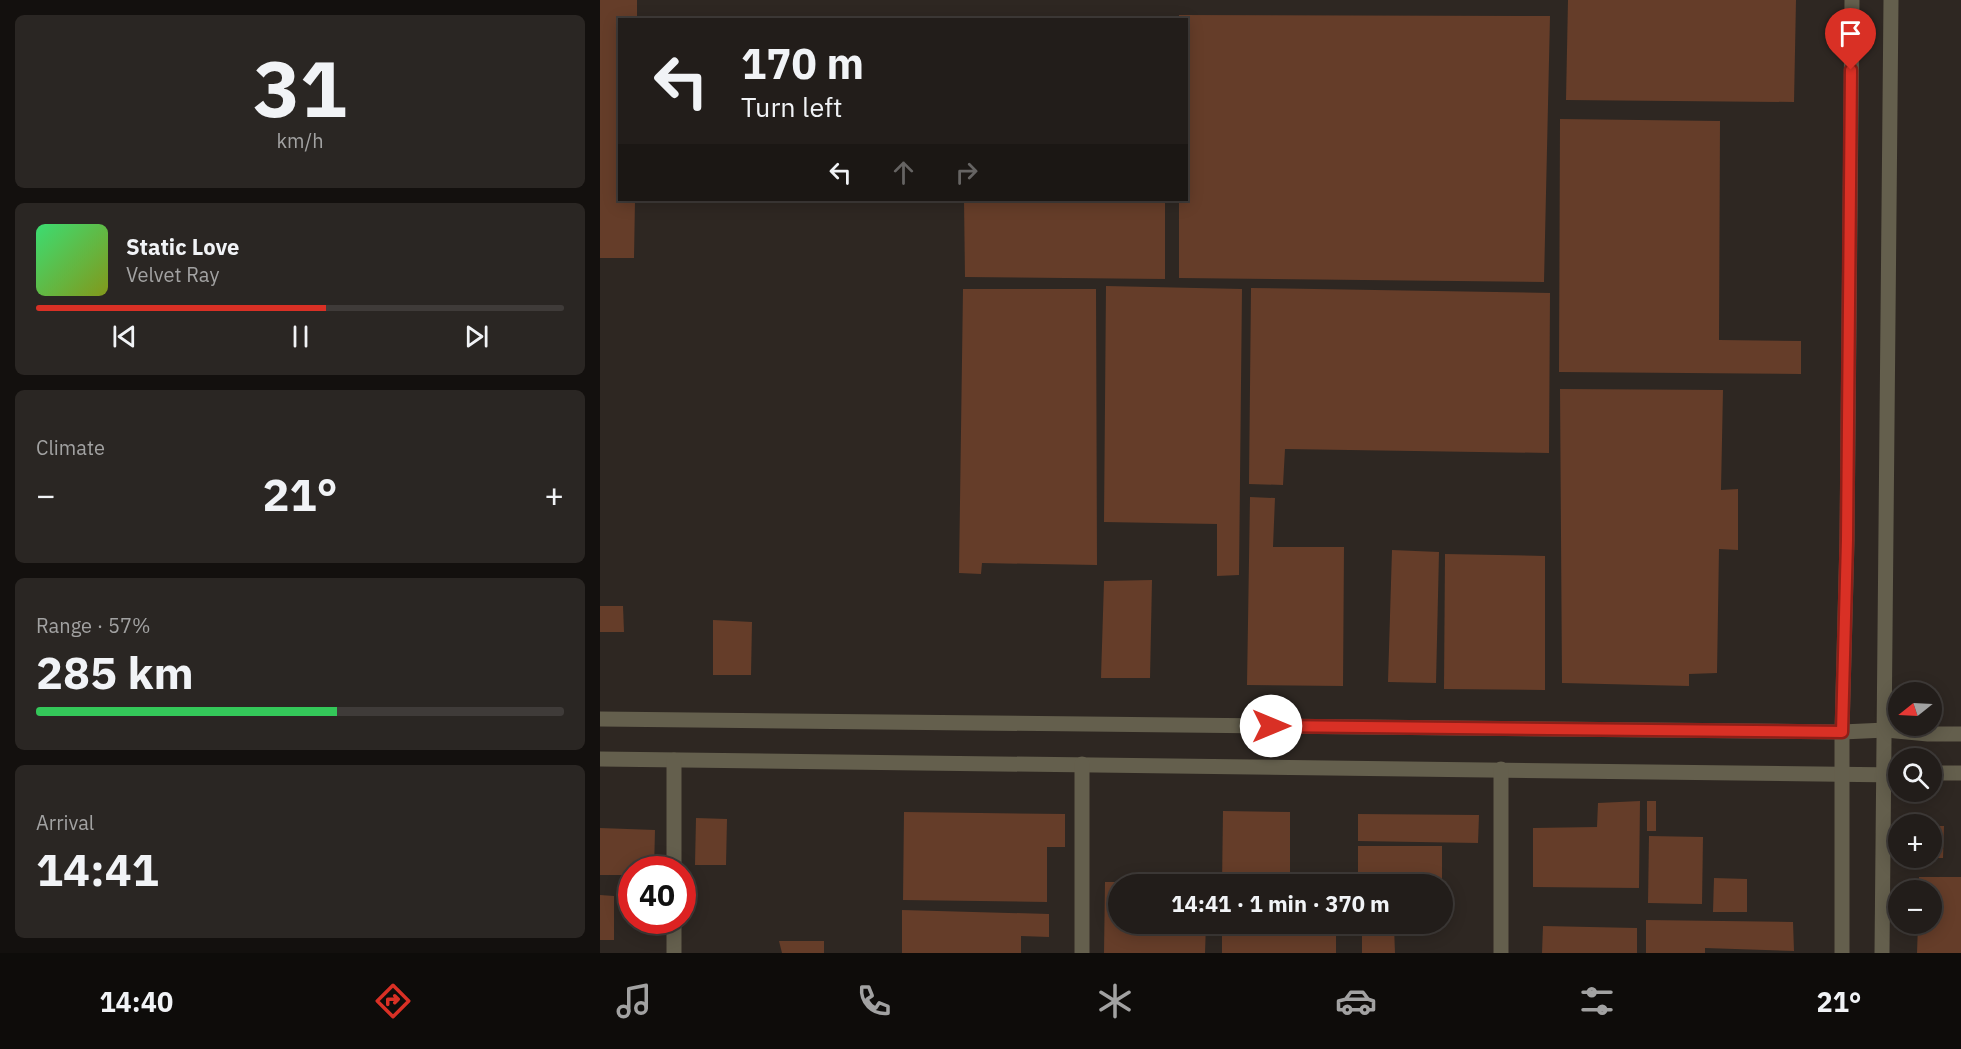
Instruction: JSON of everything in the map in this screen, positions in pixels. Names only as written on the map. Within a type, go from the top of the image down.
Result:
[{"type":"street","points":[[1842,953],[1842,732],[1847,540],[1852,0]]},
{"type":"street","points":[[1888,748],[1886,730],[1891,0]]},
{"type":"street","points":[[600,719],[1842,732],[1886,730],[1961,734]]},
{"type":"street","points":[[600,759],[1888,775]]},
{"type":"street","points":[[674,760],[674,856]]},
{"type":"street","points":[[1082,764],[1082,953]]},
{"type":"street","points":[[1501,769],[1501,953]]},
{"type":"street","points":[[1942,773],[1961,773]]},
{"type":"street","points":[[1882,953],[1890,802]]},
{"type":"street","points":[[674,934],[674,953]]},
{"type":"building","points":[[600,0],[637,0],[637,18],[618,18],[618,201],[635,201],[634,258],[600,258]]},
{"type":"building","points":[[1568,0],[1796,0],[1794,102],[1566,100]]},
{"type":"building","points":[[1179,15],[1550,16],[1544,282],[1179,278],[1179,201],[1188,201],[1188,18],[1179,18]]},
{"type":"building","points":[[1560,119],[1720,121],[1719,340],[1801,341],[1801,374],[1559,372]]},
{"type":"building","points":[[964,201],[1165,201],[1165,279],[965,277]]},
{"type":"building","points":[[1106,286],[1242,289],[1239,575],[1217,576],[1217,524],[1104,522]]},
{"type":"building","points":[[1251,288],[1550,293],[1549,453],[1285,449],[1283,485],[1249,484]]},
{"type":"building","points":[[963,289],[1096,289],[1097,565],[982,563],[981,574],[959,573]]},
{"type":"building","points":[[1560,389],[1723,390],[1721,490],[1738,489],[1738,550],[1719,549],[1717,673],[1689,674],[1689,686],[1562,683]]},
{"type":"building","points":[[1250,497],[1275,498],[1273,547],[1344,547],[1343,686],[1247,685]]},
{"type":"building","points":[[1392,550],[1439,552],[1436,683],[1388,682]]},
{"type":"building","points":[[1445,554],[1545,556],[1545,690],[1444,689]]},
{"type":"building","points":[[1152,580],[1150,678],[1101,678],[1104,581]]},
{"type":"building","points":[[600,606],[623,606],[624,632],[600,632]]},
{"type":"building","points":[[713,620],[752,622],[751,675],[713,675]]},
{"type":"building","points":[[1640,801],[1639,888],[1533,887],[1533,828],[1597,827],[1598,803]]},
{"type":"building","points":[[1647,801],[1656,801],[1656,831],[1647,831]]},
{"type":"building","points":[[1223,811],[1290,812],[1290,874],[1222,874]]},
{"type":"building","points":[[904,812],[1065,814],[1065,847],[1047,847],[1047,902],[903,900]]},
{"type":"building","points":[[1358,814],[1479,815],[1478,843],[1358,841]]},
{"type":"building","points":[[696,818],[727,819],[726,865],[696,865]]},
{"type":"building","points":[[1942,826],[1944,826],[1943,858]]},
{"type":"building","points":[[600,828],[655,830],[654,856],[618,856],[618,875],[600,875]]},
{"type":"building","points":[[1649,836],[1703,837],[1702,904],[1648,903]]},
{"type":"building","points":[[1358,846],[1442,846],[1442,874],[1358,874]]},
{"type":"building","points":[[1919,877],[1961,877],[1961,953],[1917,953],[1918,934],[1942,934],[1942,880],[1919,880]]},
{"type":"building","points":[[1714,878],[1747,879],[1747,912],[1713,912]]},
{"type":"building","points":[[1105,882],[1108,882],[1108,934],[1206,934],[1205,953],[1104,953]]},
{"type":"building","points":[[600,895],[614,896],[614,940],[600,940]]},
{"type":"building","points":[[902,910],[1049,914],[1049,937],[1021,936],[1021,953],[902,953]]},
{"type":"building","points":[[1646,920],[1793,922],[1794,951],[1705,948],[1705,953],[1646,953]]},
{"type":"building","points":[[1543,926],[1637,928],[1637,953],[1542,953]]},
{"type":"building","points":[[1222,934],[1336,934],[1336,953],[1222,953]]},
{"type":"building","points":[[1362,934],[1394,934],[1395,953],[1362,953]]},
{"type":"building","points":[[779,941],[824,941],[824,953],[782,953]]},
{"type":"route","points":[[1271,726],[1842,732],[1847,540],[1851,70]]}]
